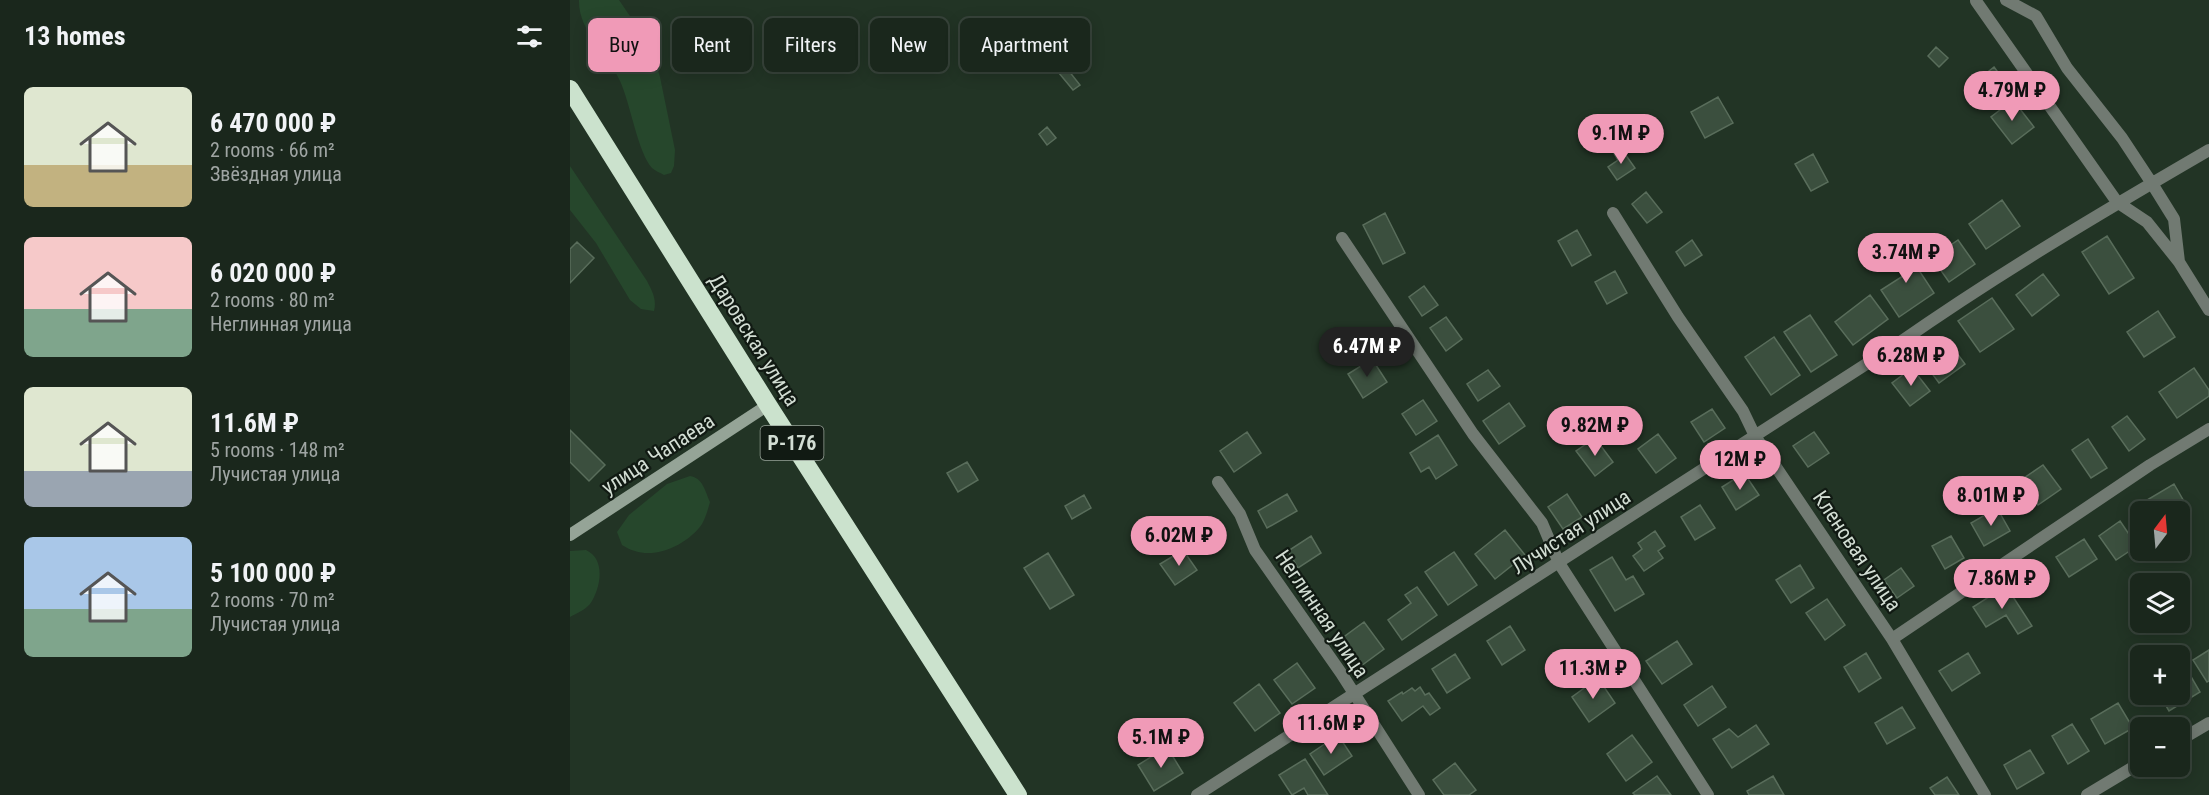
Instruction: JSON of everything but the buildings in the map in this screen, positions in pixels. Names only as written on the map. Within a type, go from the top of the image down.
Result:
[{"type":"highway","name":"Даровская улица","points":[[570,89],[768,405],[1018,795]]},
{"type":"street","points":[[1975,0],[1981,0]]},
{"type":"street","points":[[1975,0],[2117,202],[2148,222],[2179,262],[2209,310]]},
{"type":"street","points":[[2006,0],[2036,16],[2067,68],[2122,138],[2174,219],[2179,262]]},
{"type":"street","name":"Лучистая улица","points":[[1197,795],[1559,563],[2010,269],[2117,202],[2209,150]]},
{"type":"street","name":"Кленовая улица","points":[[1613,213],[1678,317],[1743,411],[1755,436],[1892,639],[1985,795]]},
{"type":"street","points":[[1342,238],[1473,434],[1542,523],[1559,563],[1708,795]]},
{"type":"street","name":"улица Чапаева","points":[[570,535],[768,405]]},
{"type":"street","points":[[1892,639],[2150,465],[2209,429]]},
{"type":"street","name":"Неглинная улица","points":[[1218,482],[1240,514],[1255,549],[1341,673],[1419,795]]},
{"type":"street","points":[[2190,734],[2209,723]]},
{"type":"street","points":[[2087,795],[2130,769]]},
{"type":"green space","points":[[579,0],[619,0],[631,18],[588,18],[588,32],[580,11]]},
{"type":"green space","points":[[616,72],[658,72],[675,150],[671,173],[664,175],[653,169],[647,161]]},
{"type":"green space","points":[[570,166],[647,281],[654,299],[654,311],[641,309],[630,300],[596,243],[570,210]]},
{"type":"green space","points":[[690,476],[701,482],[710,502],[707,513],[696,531],[672,548],[653,553],[635,551],[622,545],[617,532],[629,515],[667,484]]},
{"type":"green space","points":[[586,550],[597,560],[599,582],[590,604],[570,617],[570,551]]}]
